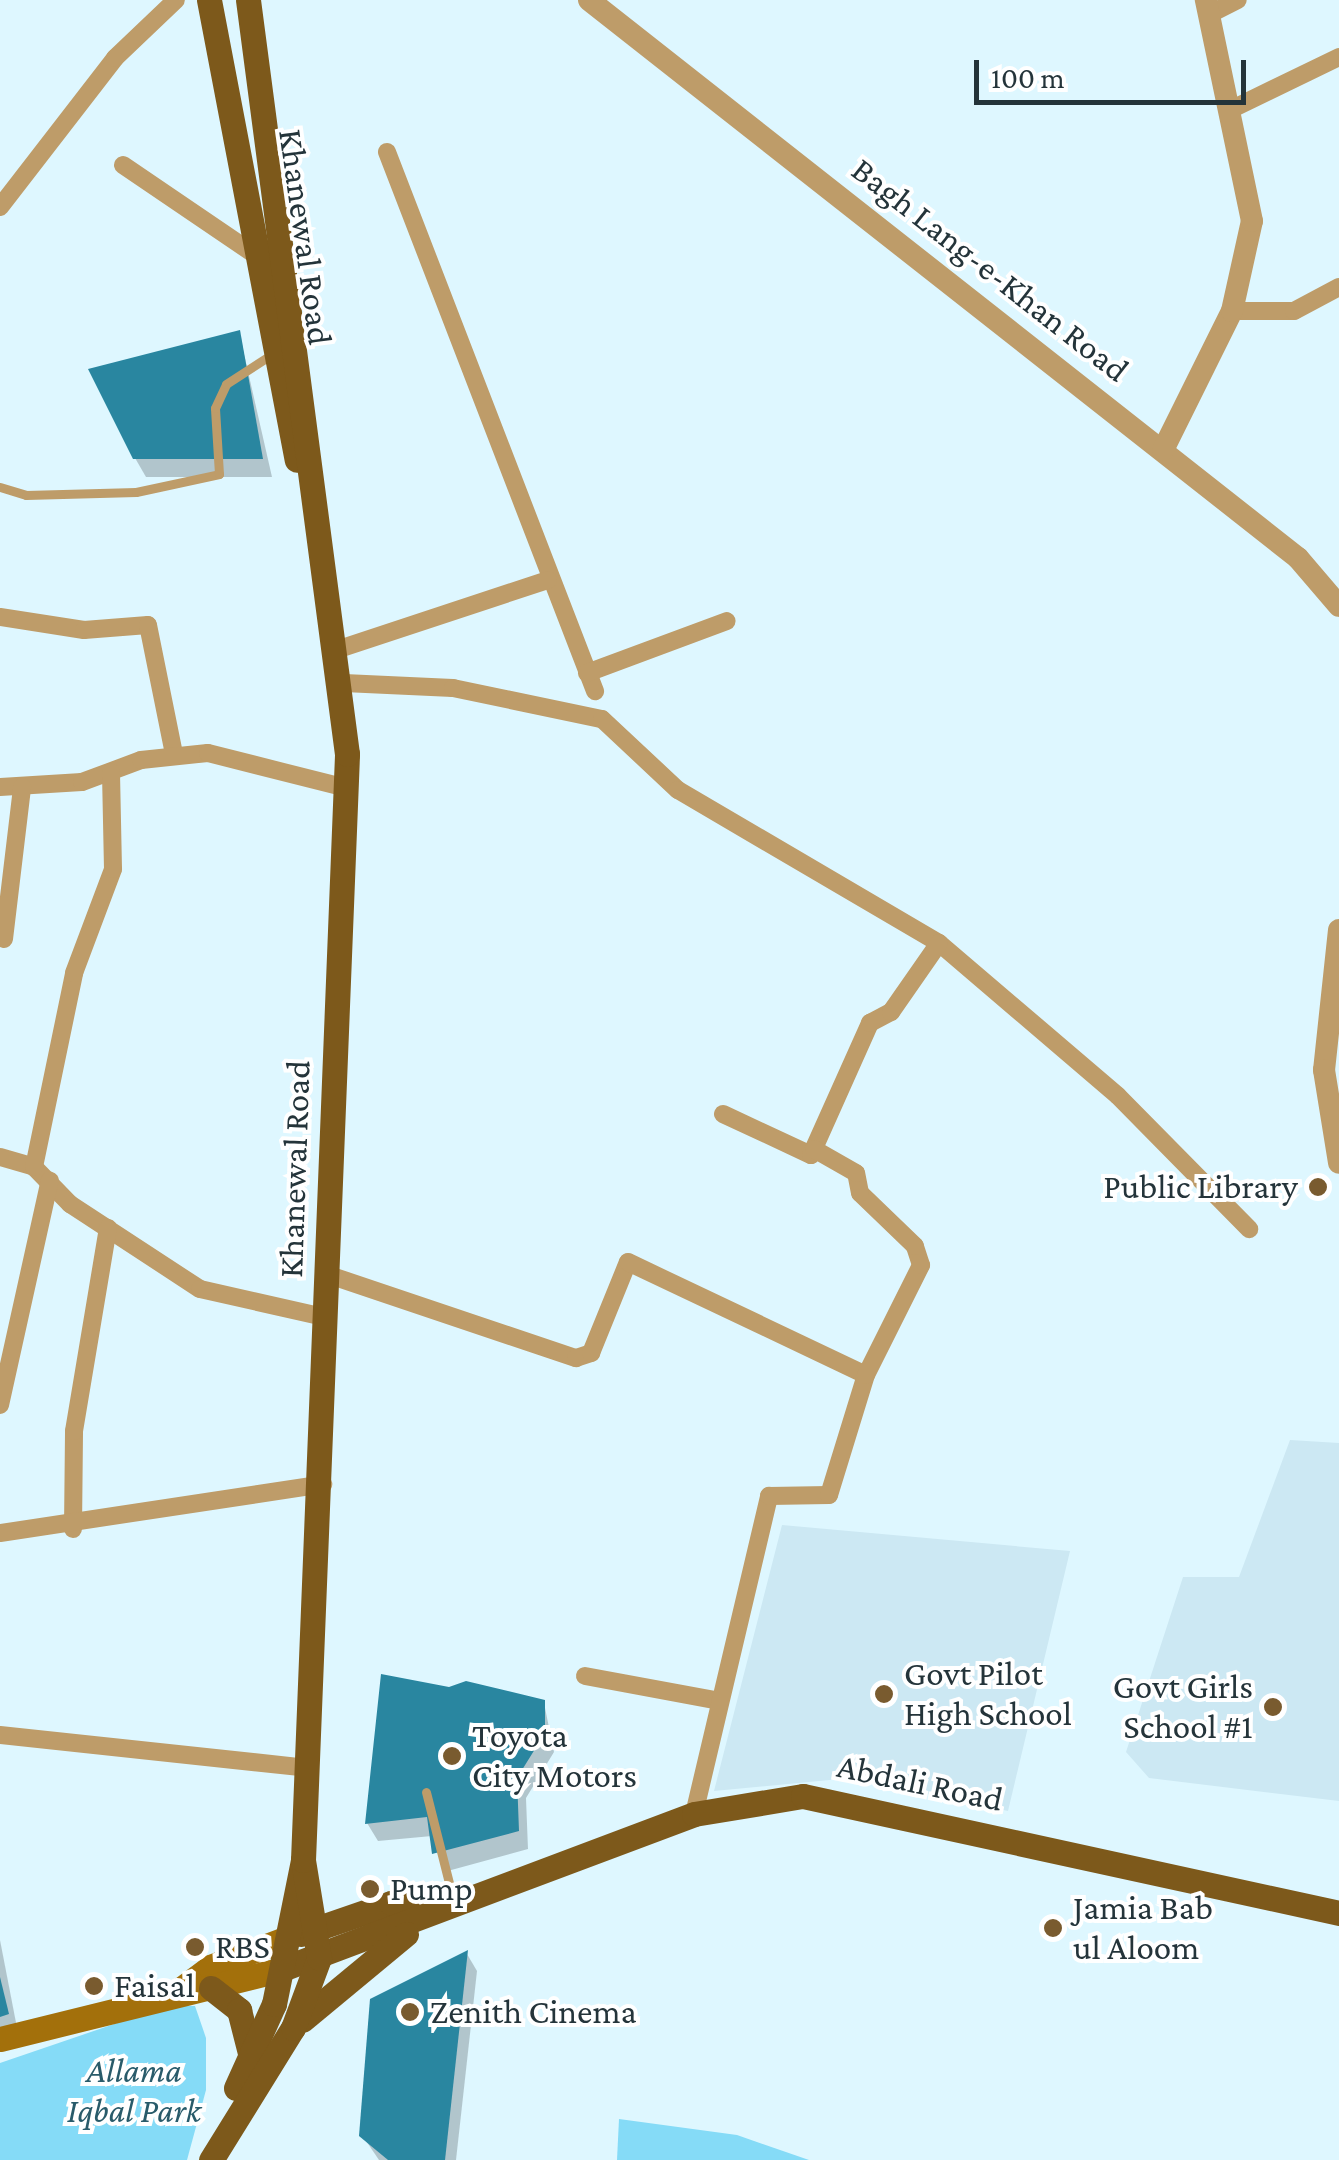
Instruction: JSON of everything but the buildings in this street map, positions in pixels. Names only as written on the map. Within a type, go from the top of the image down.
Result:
[{"type":"main road","points":[[208,0],[257,256],[316,517]]},
{"type":"main road","name":"Khanewal Road","points":[[236,0],[284,282]]},
{"type":"main road","name":"Khanewal Road","points":[[234,2107],[282,1969],[304,1860],[323,1484],[324,1317],[346,788],[344,683],[316,517],[248,0]]},
{"type":"main road","points":[[264,0],[315,382],[314,484]]},
{"type":"main road","name":"Abdali Road","points":[[180,1990],[212,1988],[319,1958],[444,1902],[694,1814],[836,1797],[1339,1913]]},
{"type":"main road","name":"Khanewal Road","points":[[304,1860],[319,1958]]},
{"type":"main road","points":[[194,2160],[293,2028],[444,1902]]},
{"type":"main road","name":"Abdali Road","points":[[0,2038],[180,1990],[285,1939],[390,1903],[444,1902]]},
{"type":"main road","points":[[293,2028],[319,1958]]},
{"type":"main road","points":[[212,1988],[239,2010],[251,2057]]},
{"type":"main road","points":[[212,2160],[234,2107]]},
{"type":"street","points":[[0,207],[115,58],[176,0]]},
{"type":"street","name":"Bagh Lang-e-Khan Road","points":[[589,0],[1298,558],[1339,606]]},
{"type":"street","points":[[1163,450],[1232,311],[1252,221],[1208,7],[1238,0]]},
{"type":"street","points":[[1232,109],[1339,57]]},
{"type":"street","points":[[387,152],[548,580],[591,682],[727,621]]},
{"type":"street","points":[[122,165],[257,256]]},
{"type":"street","points":[[1232,311],[1294,311],[1339,287]]},
{"type":"street","points":[[339,649],[548,580]]},
{"type":"street","points":[[0,616],[84,630],[148,625],[174,754]]},
{"type":"street","points":[[344,683],[454,688],[602,719],[678,790],[939,943],[1118,1096],[1249,1229]]},
{"type":"street","points":[[0,787],[111,772],[174,754],[208,753],[346,788]]},
{"type":"street","points":[[34,1167],[74,972],[113,870],[111,772]]},
{"type":"street","points":[[4,939],[22,787]]},
{"type":"street","points":[[1339,930],[1324,1070],[1339,1163]]},
{"type":"street","points":[[723,1114],[807,1157],[870,1024],[891,1012],[939,943]]},
{"type":"street","points":[[694,1814],[714,1700],[769,1496],[830,1495],[866,1375],[920,1255],[860,1193],[856,1173],[814,1149]]},
{"type":"street","points":[[0,1157],[34,1167],[108,1228],[213,1295],[324,1317]]},
{"type":"street","points":[[0,1405],[50,1180]]},
{"type":"street","points":[[73,1529],[71,1451],[108,1228]]},
{"type":"street","points":[[326,1274],[441,1320],[576,1358],[591,1353],[628,1262],[866,1375]]},
{"type":"street","points":[[0,1325],[20,1328]]},
{"type":"street","points":[[0,1533],[73,1529],[203,1497],[323,1484]]},
{"type":"street","points":[[586,1676],[714,1700]]},
{"type":"street","points":[[0,1734],[307,1768]]},
{"type":"lane","points":[[0,487],[26,496],[136,492],[218,474],[215,408],[226,384],[277,351]]},
{"type":"lane","points":[[426,1792],[444,1902]]},
{"type":"shaded area","points":[[1290,1440],[1339,1443],[1339,1801],[1149,1778],[1126,1752],[1183,1577],[1239,1577]]},
{"type":"shaded area","points":[[782,1525],[1070,1551],[1008,1811],[850,1778],[714,1791]]},
{"type":"green space","name":"Allama Iqbal Park","points":[[167,2006],[195,2006],[206,2038],[206,2090],[187,2160],[0,2160],[0,2063]]},
{"type":"green space","points":[[619,2119],[737,2135],[809,2160],[617,2160]]},
{"type":"place","name":"Public Library","points":[[1318,1187]]},
{"type":"place","name":"Govt Pilot High School","points":[[884,1694]]},
{"type":"place","name":"Govt Girls School #1","points":[[1273,1707]]},
{"type":"place","name":"Toyota City Motors","points":[[452,1756]]},
{"type":"place","name":"Pump","points":[[370,1889]]},
{"type":"place","name":"Jamia Bab ul Aloom","points":[[1053,1928]]},
{"type":"place","name":"RBS","points":[[195,1947]]},
{"type":"place","name":"Faisal","points":[[94,1986]]},
{"type":"place","name":"Zenith Cinema","points":[[410,2012]]}]
